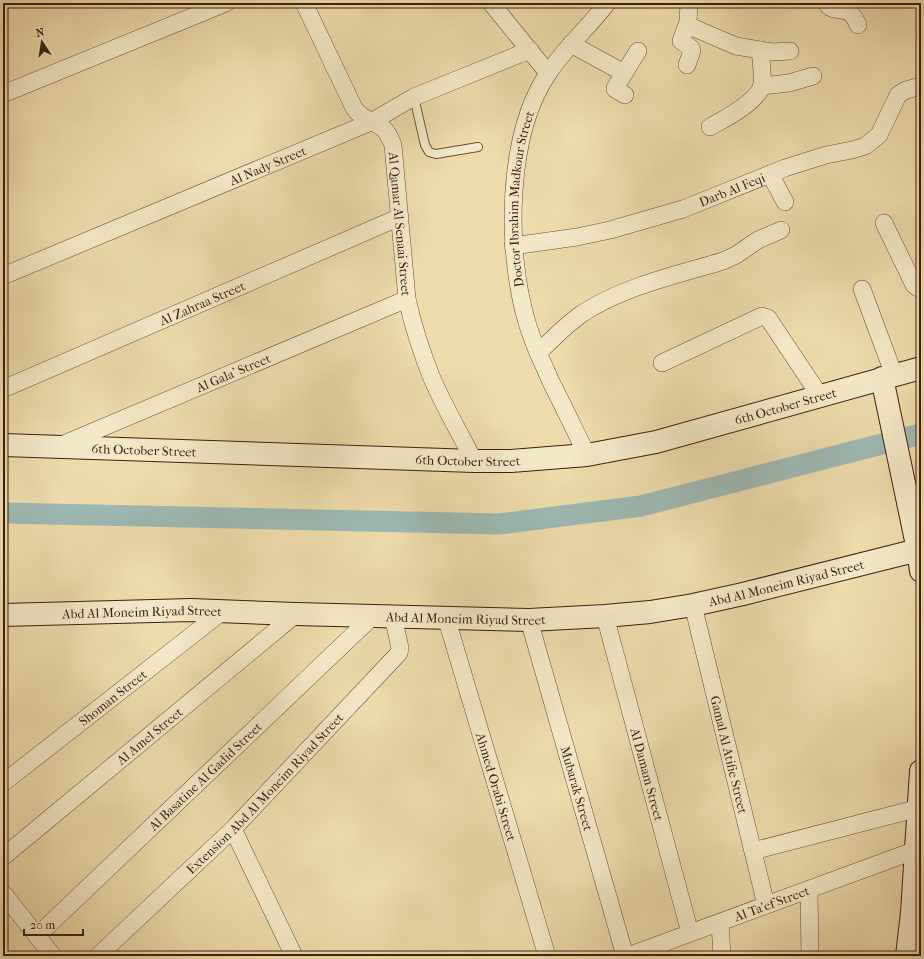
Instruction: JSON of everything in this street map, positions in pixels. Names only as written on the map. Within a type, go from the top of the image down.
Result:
[{"type":"street","points":[[3,94],[226,3]]},
{"type":"street","name":"Al Qamar Al Senaai Street","points":[[304,3],[354,108],[364,119],[381,127],[388,135],[393,145],[407,299],[418,340],[432,376],[474,461]]},
{"type":"street","points":[[491,3],[548,73]]},
{"type":"street","name":"Doctor Ibrahim Madkour Street","points":[[586,455],[538,353],[526,320],[513,246],[513,205],[523,127],[534,98],[548,73],[607,3]]},
{"type":"street","points":[[687,66],[692,52],[691,48],[681,41],[687,25],[689,3]]},
{"type":"street","points":[[826,3],[831,8],[850,12],[858,25]]},
{"type":"street","points":[[687,25],[736,46],[772,52],[790,51]]},
{"type":"street","points":[[571,44],[624,73]]},
{"type":"street","name":"Al Nady Street","points":[[3,276],[371,122],[414,98],[530,50]]},
{"type":"street","points":[[625,95],[615,89],[638,50]]},
{"type":"street","points":[[710,127],[745,105],[756,95],[762,86],[760,50]]},
{"type":"street","points":[[762,86],[789,82],[813,76]]},
{"type":"street","name":"Darb Al Feqi","points":[[513,246],[610,230],[676,212],[785,168],[826,155],[865,146],[879,135],[898,95],[906,90],[921,86]]},
{"type":"street","points":[[770,174],[785,202]]},
{"type":"street","name":"Al Zahraa Street","points":[[3,389],[400,217]]},
{"type":"street","points":[[884,223],[914,285],[921,288]]},
{"type":"street","points":[[538,353],[564,328],[604,300],[634,288],[723,261],[736,255],[758,240],[781,230]]},
{"type":"street","points":[[862,289],[888,377],[887,400],[920,557]]},
{"type":"street","name":"Al Gala' Street","points":[[58,446],[407,299]]},
{"type":"street","points":[[662,363],[762,316],[768,318],[820,396]]},
{"type":"street","name":"6th October Street","points":[[3,445],[474,461],[519,460],[586,455],[656,442],[921,368]]},
{"type":"street","name":"Abd Al Moneim Riyad Street","points":[[3,614],[191,610],[529,620],[605,616],[650,612],[693,605],[920,557]]},
{"type":"street","name":"Gamal Al Atifie Street","points":[[693,605],[766,905]]},
{"type":"street","name":"Shoman Street","points":[[3,783],[223,611]]},
{"type":"street","name":"Al Amel Street","points":[[3,857],[296,614]]},
{"type":"street","name":"Extension Abd Al Moneim Riyad Street","points":[[98,956],[233,829],[399,653],[400,648],[383,616]]},
{"type":"street","name":"Al Basatine Al Gadid Street","points":[[42,949],[383,616]]},
{"type":"street","name":"Al Damam Street","points":[[605,616],[690,933]]},
{"type":"street","name":"Ahmed Orabi Street","points":[[446,617],[547,956]]},
{"type":"street","name":"Mubarak Street","points":[[529,620],[627,956]]},
{"type":"street","points":[[753,851],[920,791],[916,850],[918,876],[916,912],[907,956]]},
{"type":"street","points":[[233,829],[294,956]]},
{"type":"street","name":"Al Ta'ef Street","points":[[627,956],[916,850]]},
{"type":"street","points":[[809,890],[810,956]]},
{"type":"street","points":[[3,893],[42,949]]},
{"type":"street","points":[[720,922],[722,956]]},
{"type":"lane","points":[[414,98],[425,146],[429,152],[436,154],[478,147]]},
{"type":"waterway","points":[[3,513],[499,524],[641,506],[921,434]]}]
